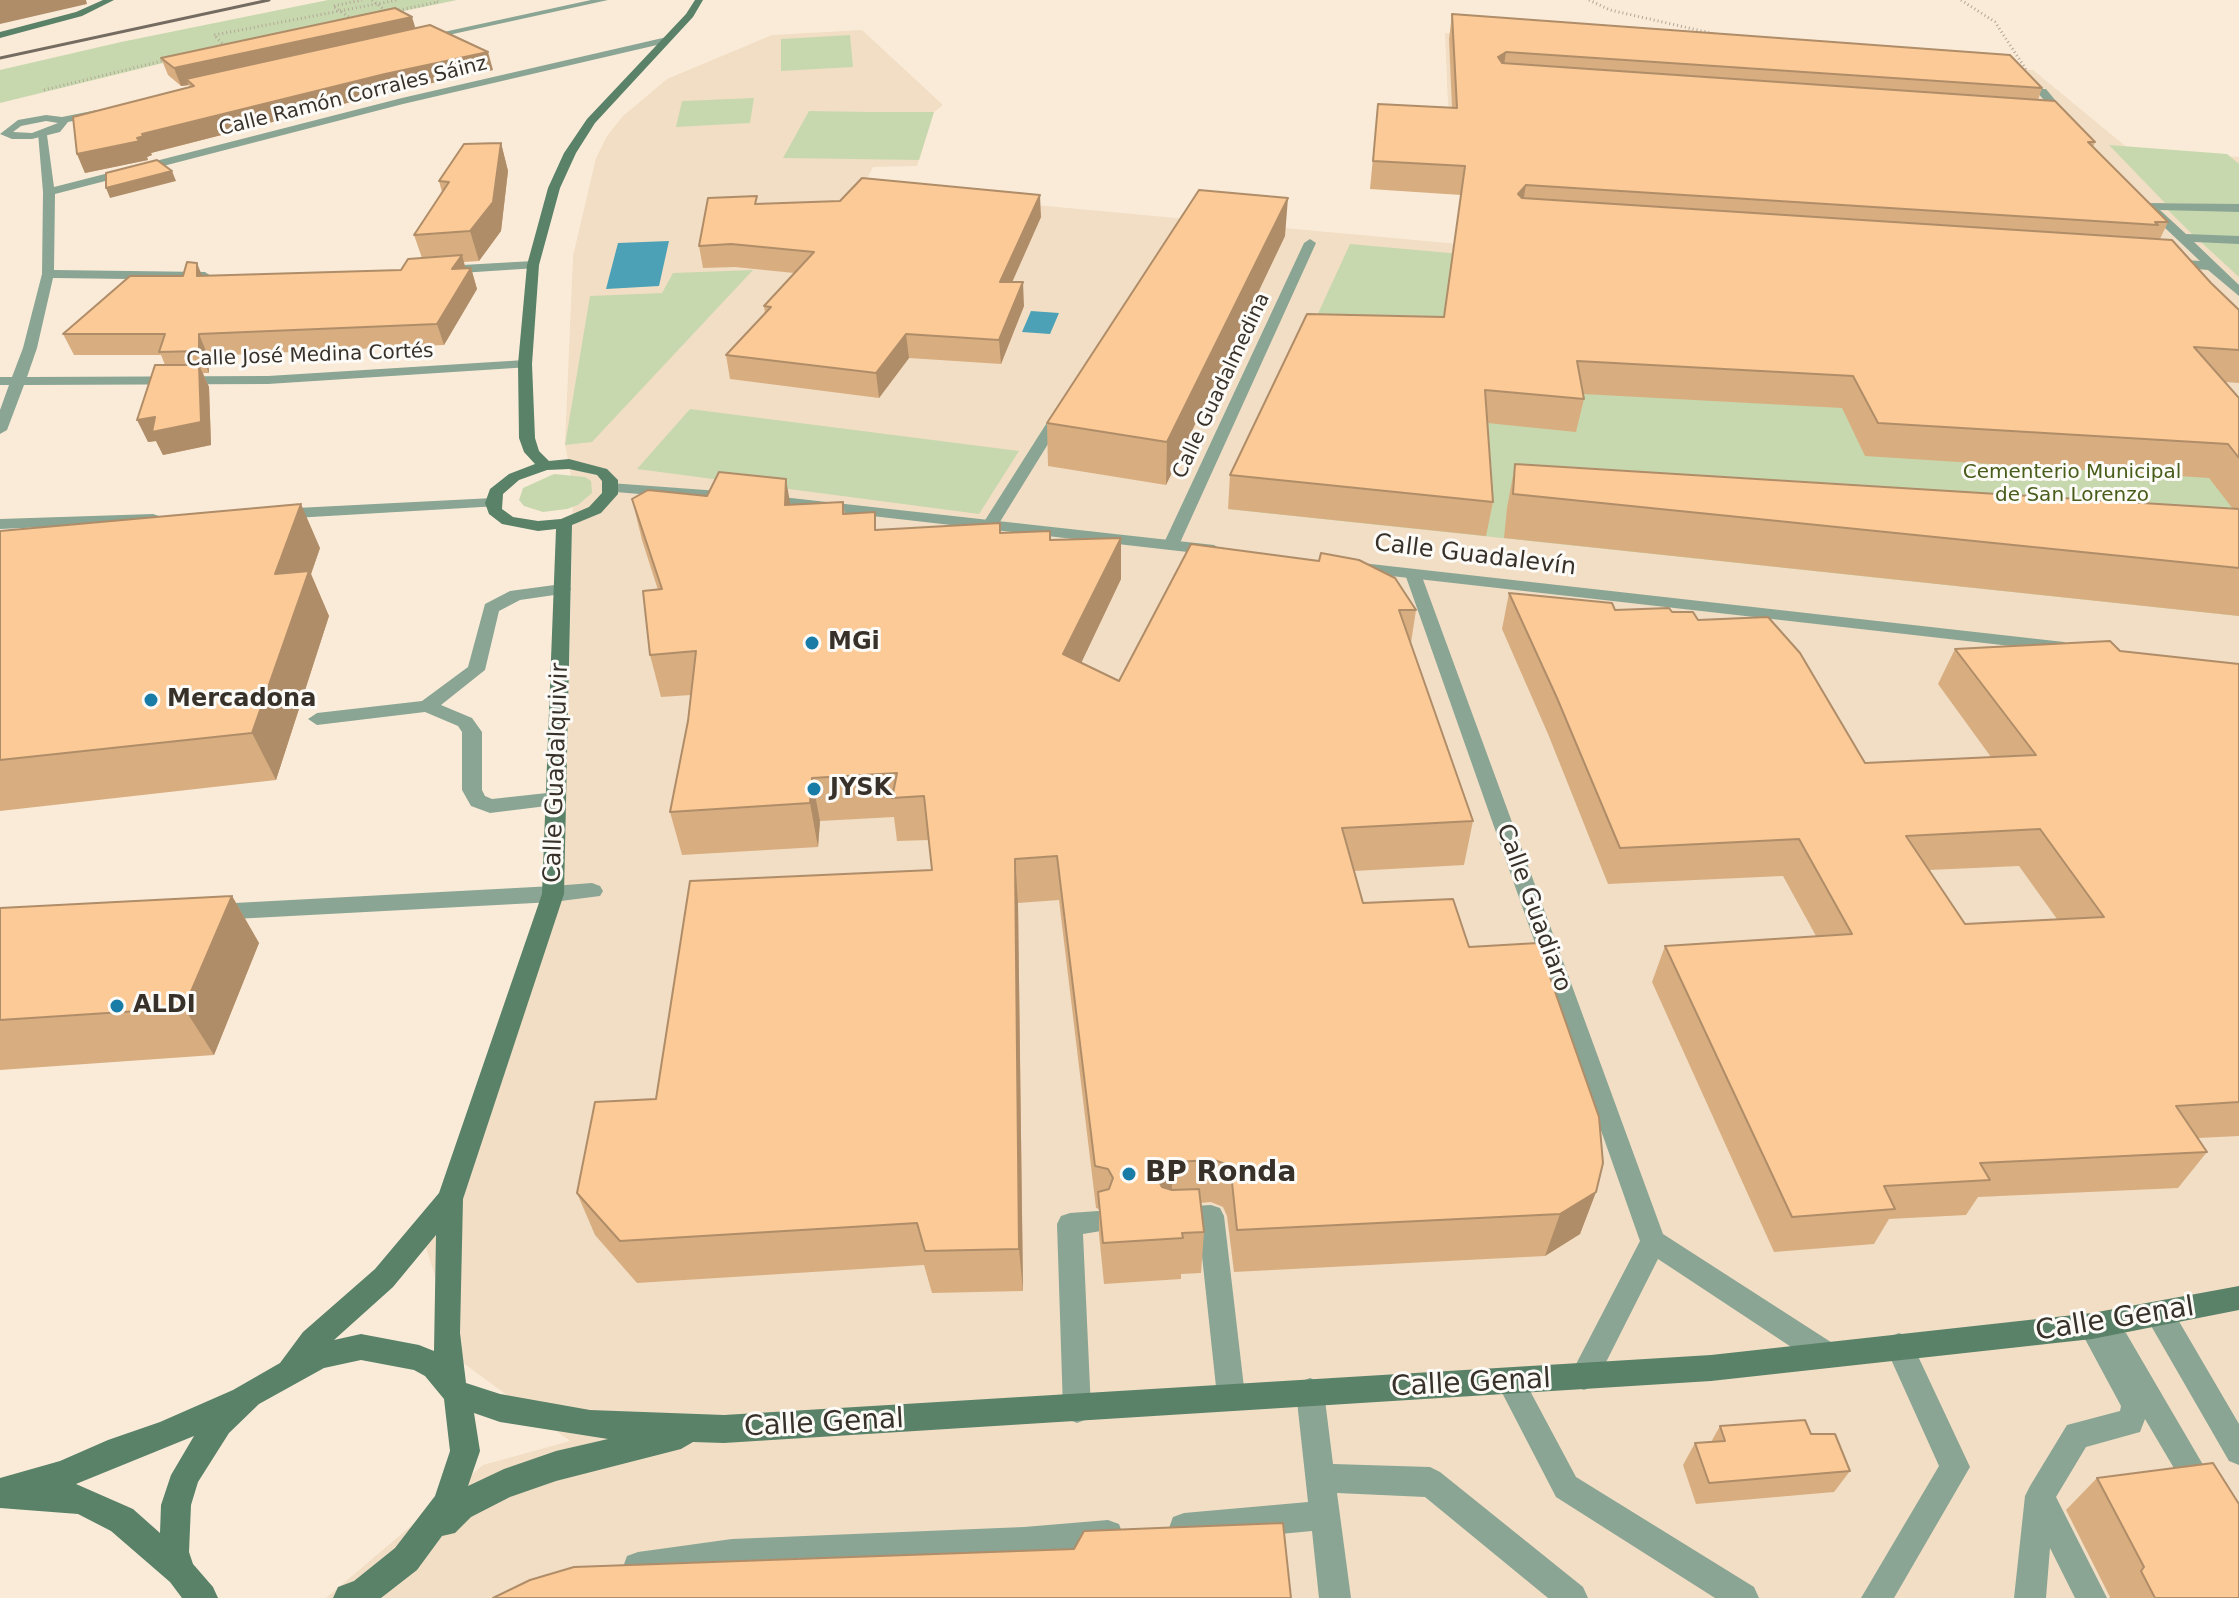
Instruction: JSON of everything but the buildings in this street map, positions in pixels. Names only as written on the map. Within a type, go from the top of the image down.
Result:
[{"type":"main road","points":[[0,35],[79,14],[110,0]]},
{"type":"main road","points":[[545,466],[532,452],[527,438],[525,364],[533,265],[554,188],[570,153],[618,89],[667,40],[699,0]]},
{"type":"main road","points":[[569,464],[591,468],[602,472],[610,480],[610,488],[607,500],[595,510],[564,523],[524,525],[508,521],[495,511],[493,503],[496,492],[514,477],[545,466],[569,464]]},
{"type":"main road","name":"Calle Guadalquivir","points":[[406,1559],[447,1505],[465,1451],[446,1333],[450,1199],[553,894],[564,523]]},
{"type":"main road","name":"Calle Guadalquivir","points":[[287,1371],[313,1341],[384,1278],[450,1199]]},
{"type":"main road","name":"Calle Genal","points":[[453,1390],[500,1408],[590,1424],[699,1430],[1077,1409],[1231,1396],[1511,1383],[1711,1368],[2099,1325],[2239,1298]]},
{"type":"main road","points":[[0,1493],[63,1475],[108,1454],[165,1435],[319,1356],[361,1347],[419,1358],[435,1367],[453,1390]]},
{"type":"main road","points":[[181,1573],[174,1552],[176,1505],[186,1475],[219,1423],[249,1394]]},
{"type":"main road","name":"Calle Genal","points":[[406,1559],[460,1506],[504,1484],[556,1466],[699,1430]]},
{"type":"main road","points":[[0,1493],[80,1499],[122,1520],[181,1573],[202,1598]]},
{"type":"main road","points":[[349,1598],[364,1592],[406,1559]]},
{"type":"street","points":[[403,42],[604,0]]},
{"type":"street","name":"Calle Ramón Corrales Sáinz","points":[[49,192],[402,101],[667,40]]},
{"type":"street","points":[[2042,91],[2079,134]]},
{"type":"street","points":[[62,120],[62,127],[42,135],[4,136],[6,129],[18,123],[46,118],[62,120],[105,111]]},
{"type":"street","points":[[2053,123],[2069,124]]},
{"type":"street","points":[[0,430],[20,382],[48,274],[49,192],[42,135]]},
{"type":"street","points":[[2139,195],[2239,292]]},
{"type":"street","points":[[2149,206],[2239,208]]},
{"type":"street","points":[[2183,238],[2239,240]]},
{"type":"street","name":"Calle Guadalmedina","points":[[1171,545],[1310,243]]},
{"type":"street","points":[[2149,262],[2212,266]]},
{"type":"street","points":[[431,271],[533,265]]},
{"type":"street","points":[[48,274],[214,277]]},
{"type":"street","name":"Calle José Medina Cortés","points":[[0,381],[268,380],[525,364]]},
{"type":"street","points":[[990,525],[1071,395]]},
{"type":"street","points":[[610,488],[656,489],[1231,552]]},
{"type":"street","points":[[255,515],[493,503]]},
{"type":"street","points":[[283,533],[298,513]]},
{"type":"street","points":[[0,514],[0,523],[162,519],[133,536]]},
{"type":"street","name":"Calle Guadalevín","points":[[1337,565],[2080,649]]},
{"type":"street","name":"Calle Guadiaro","points":[[1413,574],[1653,1242]]},
{"type":"street","points":[[317,719],[427,706],[476,670],[491,608],[516,595],[562,589]]},
{"type":"street","points":[[427,706],[465,722],[472,732],[472,790],[478,801],[490,806],[556,799]]},
{"type":"street","points":[[190,913],[592,891]]},
{"type":"street","points":[[1171,1218],[1211,1216],[1231,1396]]},
{"type":"street","points":[[1077,1409],[1070,1224],[1098,1222]]},
{"type":"street","points":[[1584,1377],[1653,1242],[1827,1355]]},
{"type":"street","points":[[2160,1315],[2239,1451]]},
{"type":"street","points":[[2030,1598],[2040,1496],[2077,1435],[2130,1422],[2136,1405],[2099,1325]]},
{"type":"street","points":[[2099,1325],[2215,1513]]},
{"type":"street","points":[[1877,1598],[1955,1467],[1899,1346]]},
{"type":"street","points":[[1511,1383],[1566,1487],[1743,1598]]},
{"type":"street","points":[[1310,1392],[1335,1598]]},
{"type":"street","points":[[1320,1471],[1430,1482],[1572,1598]]},
{"type":"street","points":[[2040,1496],[2091,1598]]},
{"type":"street","points":[[610,1571],[732,1554],[1024,1542],[1325,1515]]},
{"type":"path","points":[[352,19],[333,6],[362,0]]},
{"type":"path","points":[[372,0],[387,12]]},
{"type":"path","points":[[225,46],[214,35],[397,0]]},
{"type":"path","points":[[376,14],[448,0]]},
{"type":"path","points":[[1589,0],[1610,10],[1725,37]]},
{"type":"path","points":[[1961,0],[1995,22],[2032,77],[2016,75]]},
{"type":"path","points":[[338,22],[364,17]]},
{"type":"path","points":[[45,90],[165,60]]},
{"type":"shaded area","points":[[862,30],[943,105],[934,112],[917,166],[873,167],[862,189],[1469,245],[1448,105],[1445,33],[1781,51],[2033,70],[2129,149],[2239,157],[2239,1598],[326,1598],[483,1465],[570,1441],[463,1363],[426,1248],[547,895],[568,740],[573,486],[565,445],[573,256],[596,158],[607,136],[623,116],[667,79],[772,35]]},
{"type":"green space","points":[[328,0],[457,0],[216,50],[0,103],[0,70]]},
{"type":"green space","points":[[850,35],[853,67],[781,71],[781,39]]},
{"type":"green space","points":[[754,98],[750,123],[676,127],[682,101]]},
{"type":"green space","points":[[809,111],[934,112],[919,160],[783,158]]},
{"type":"green space","points":[[2109,145],[2227,154],[2239,164],[2239,205],[2165,203]]},
{"type":"green space","points":[[2167,209],[2239,211],[2239,237],[2194,236]]},
{"type":"green space","points":[[2201,242],[2239,243],[2239,277]]},
{"type":"green space","name":"Cementerio Municipal de San Lorenzo","points":[[1350,244],[1461,254],[2239,462],[2239,616],[1228,509]]},
{"type":"green space","points":[[753,270],[592,442],[565,445],[590,296],[662,293],[673,273]]},
{"type":"green space","points":[[690,409],[1019,451],[979,514],[637,469]]},
{"type":"green space","points":[[554,474],[585,477],[591,481],[592,493],[578,505],[567,509],[543,512],[524,506],[519,500],[523,488]]},
{"type":"water","points":[[669,241],[659,286],[606,289],[618,243]]},
{"type":"water","points":[[1031,311],[1059,313],[1050,334],[1022,332]]},
{"type":"railway","points":[[0,58],[269,0]]},
{"type":"place","name":"MGi","points":[[812,643]]},
{"type":"place","name":"Mercadona","points":[[151,700]]},
{"type":"place","name":"JYSK","points":[[814,789]]},
{"type":"place","name":"ALDI","points":[[117,1006]]},
{"type":"place","name":"BP Ronda","points":[[1129,1174]]}]
